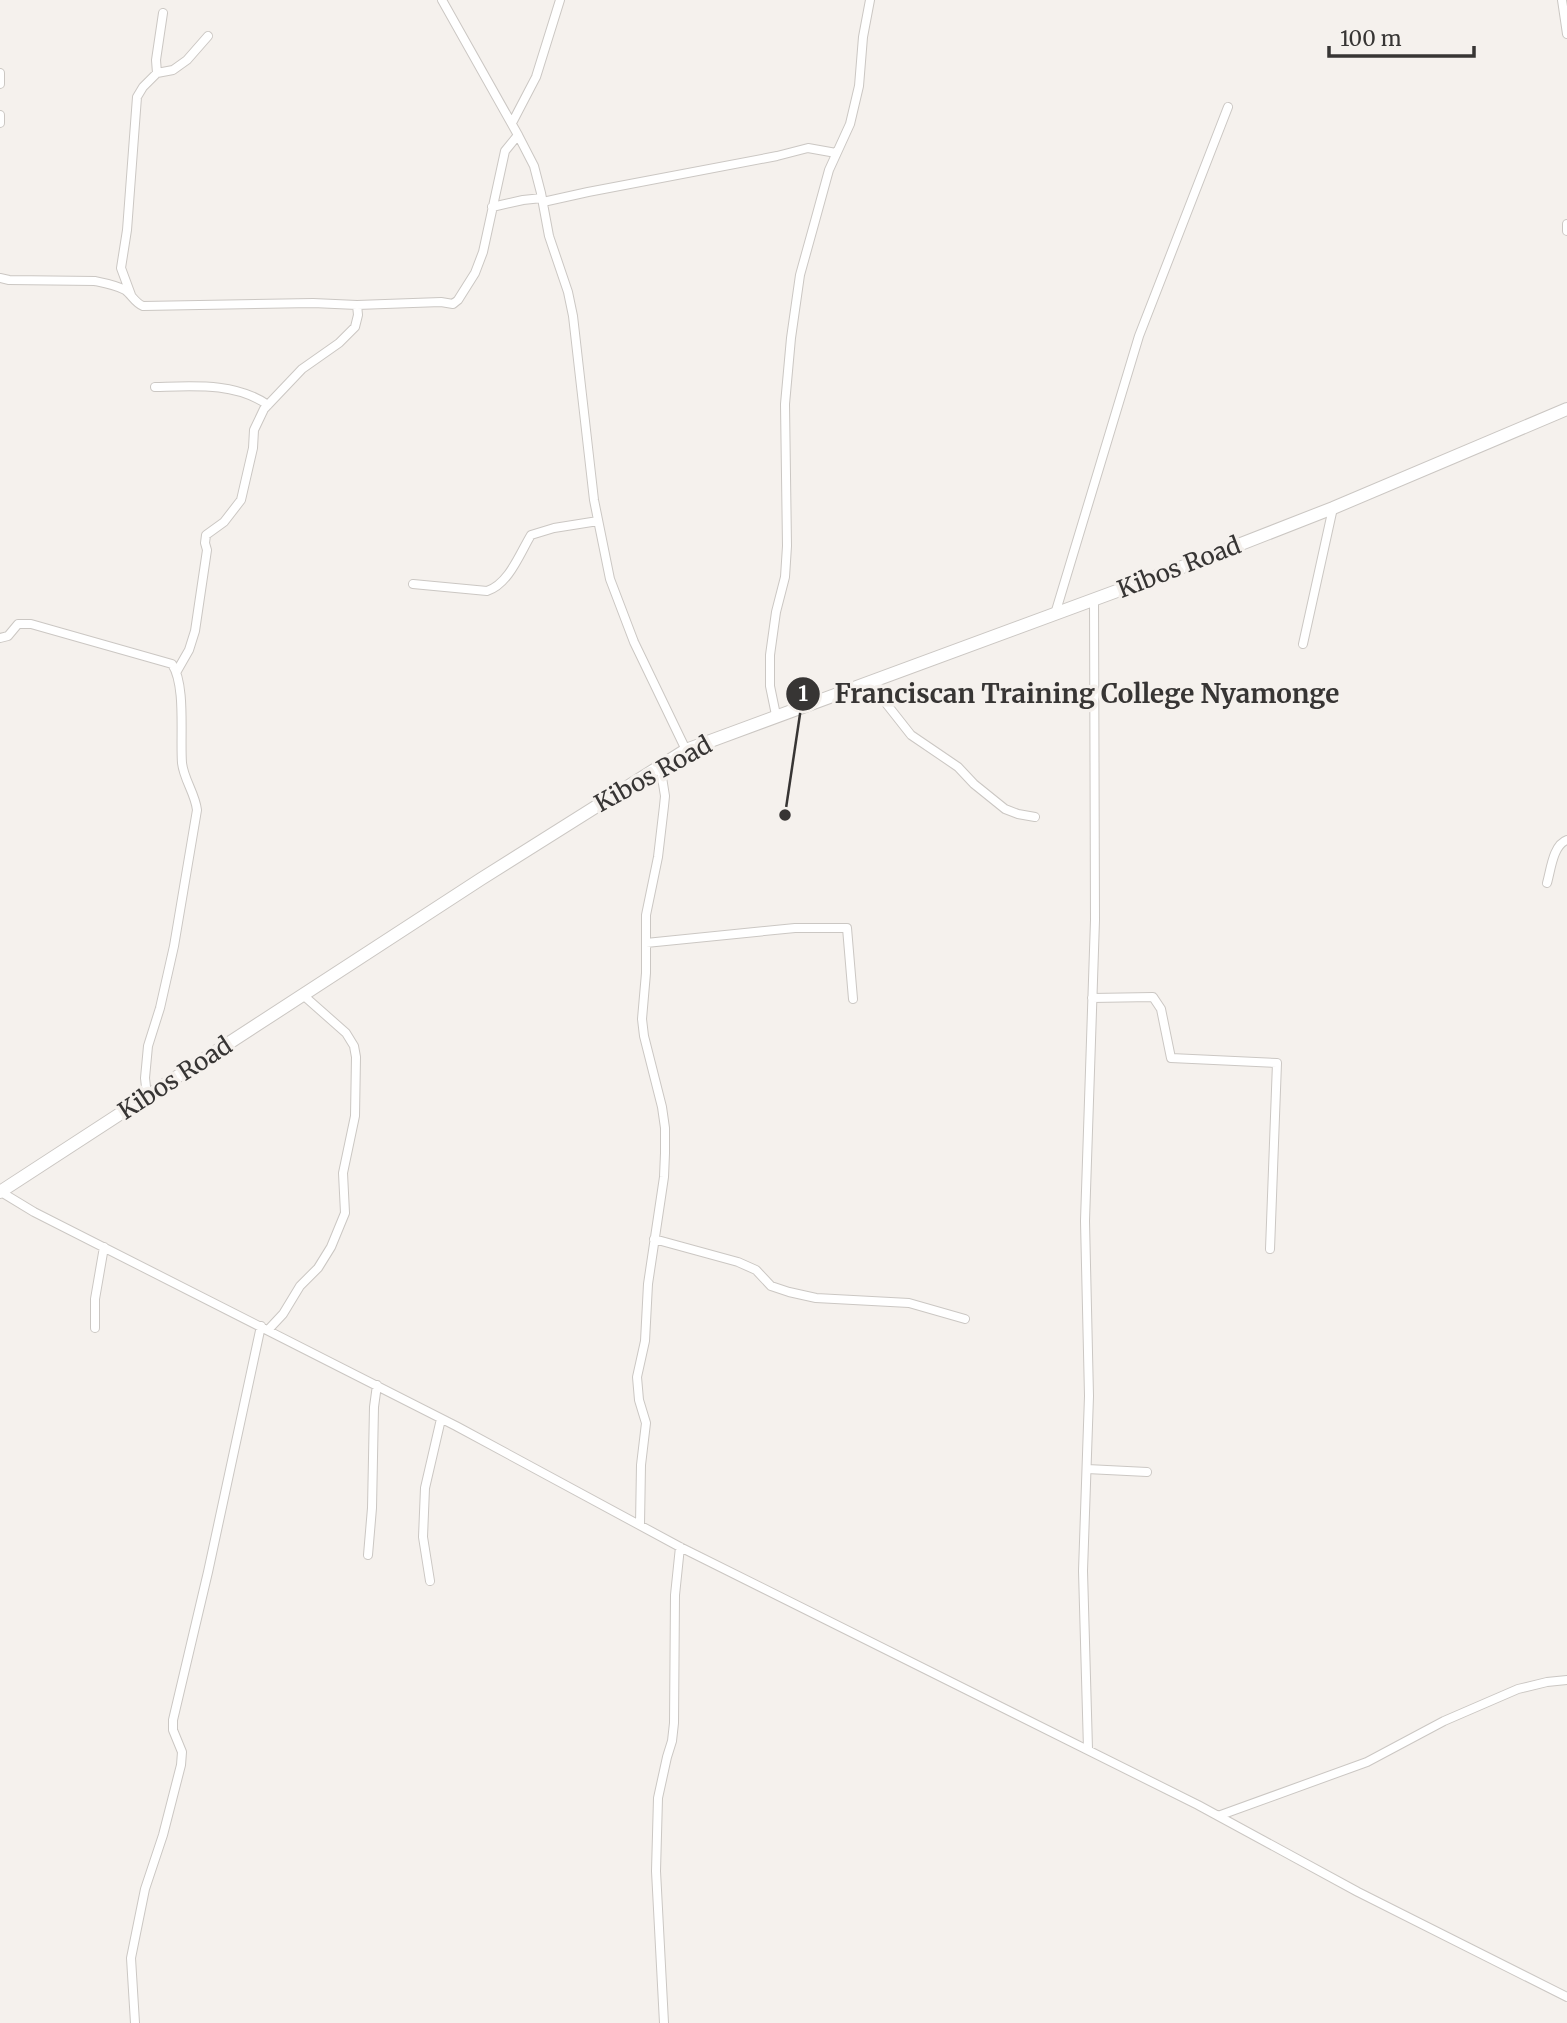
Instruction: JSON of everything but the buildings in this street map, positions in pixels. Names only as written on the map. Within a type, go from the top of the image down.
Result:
[{"type":"main road","name":"Kibos Road","points":[[0,1192],[686,750],[1333,508],[1567,409]]},
{"type":"street","points":[[442,0],[534,166],[549,236],[568,292],[573,316],[594,500],[610,579],[634,642],[686,750]]},
{"type":"street","points":[[512,123],[536,77],[560,0]]},
{"type":"street","points":[[776,715],[770,686],[770,655],[776,612],[785,578],[785,404],[791,338],[800,275],[829,170],[850,124],[859,86],[863,37],[870,0]]},
{"type":"street","points":[[1562,0],[1567,34]]},
{"type":"street","points":[[156,74],[163,13]]},
{"type":"street","points":[[132,298],[121,268],[127,230],[137,97],[156,74],[173,70],[187,60],[208,36]]},
{"type":"street","points":[[0,73],[0,84]]},
{"type":"street","points":[[1055,614],[1139,336],[1228,107]]},
{"type":"street","points":[[0,115],[0,123]]},
{"type":"street","points":[[0,278],[95,281],[118,287],[144,306],[161,307],[313,303],[453,304],[475,273],[483,252],[505,150],[519,135]]},
{"type":"street","points":[[492,207],[587,192],[808,148],[836,153]]},
{"type":"street","points":[[1567,224],[1567,231]]},
{"type":"street","points":[[177,671],[189,650],[195,631],[207,550],[206,535],[224,522],[241,500],[254,430],[264,409],[302,369],[339,343],[355,327],[357,305]]},
{"type":"street","points":[[155,387],[212,386],[248,393],[268,405]]},
{"type":"street","points":[[1303,644],[1333,508]]},
{"type":"street","points":[[413,584],[486,591],[493,589],[514,566],[531,535],[554,528],[598,521]]},
{"type":"street","points":[[1088,1749],[1083,1571],[1089,1396],[1086,1221],[1095,920],[1094,599]]},
{"type":"street","points":[[0,638],[8,636],[18,624],[31,625],[172,664],[177,671],[181,703],[182,764],[197,810],[174,946],[148,1046],[145,1078],[147,1096]]},
{"type":"street","points":[[875,680],[885,702],[911,735],[958,766],[974,784],[1005,809],[1035,817]]},
{"type":"street","points":[[640,1524],[646,1423],[639,1400],[637,1377],[645,1341],[646,1296],[664,1177],[665,1128],[642,1019],[646,973],[646,915],[658,857],[665,796],[660,765]]},
{"type":"street","points":[[1547,883],[1556,849],[1561,842],[1567,840]]},
{"type":"street","points":[[646,943],[795,928],[847,928],[853,999]]},
{"type":"street","points":[[135,2023],[131,1958],[145,1889],[163,1835],[181,1765],[182,1752],[173,1730],[173,1720],[231,1460],[265,1328],[283,1314],[300,1286],[318,1268],[331,1247],[345,1213],[343,1173],[355,1116],[354,1046],[346,1033],[303,995]]},
{"type":"street","points":[[1092,998],[1153,997],[1161,1009],[1171,1058],[1278,1063],[1270,1249]]},
{"type":"street","points":[[0,1192],[34,1212],[377,1385],[681,1546],[1088,1749],[1358,1892],[1567,1997]]},
{"type":"street","points":[[654,1238],[738,1262],[756,1270],[777,1289],[816,1298],[909,1303],[965,1319]]},
{"type":"street","points":[[95,1328],[95,1299],[104,1247]]},
{"type":"street","points":[[368,1555],[377,1385]]},
{"type":"street","points":[[430,1581],[423,1536],[425,1488],[441,1419]]},
{"type":"street","points":[[1087,1469],[1147,1472]]},
{"type":"street","points":[[664,2023],[656,1871],[658,1798],[674,1723],[675,1595],[681,1546]]},
{"type":"street","points":[[1218,1816],[1367,1762],[1444,1721],[1518,1689],[1567,1680]]},
{"type":"place","name":"Franciscan Training College Nyamonge","points":[[785,815]]}]
